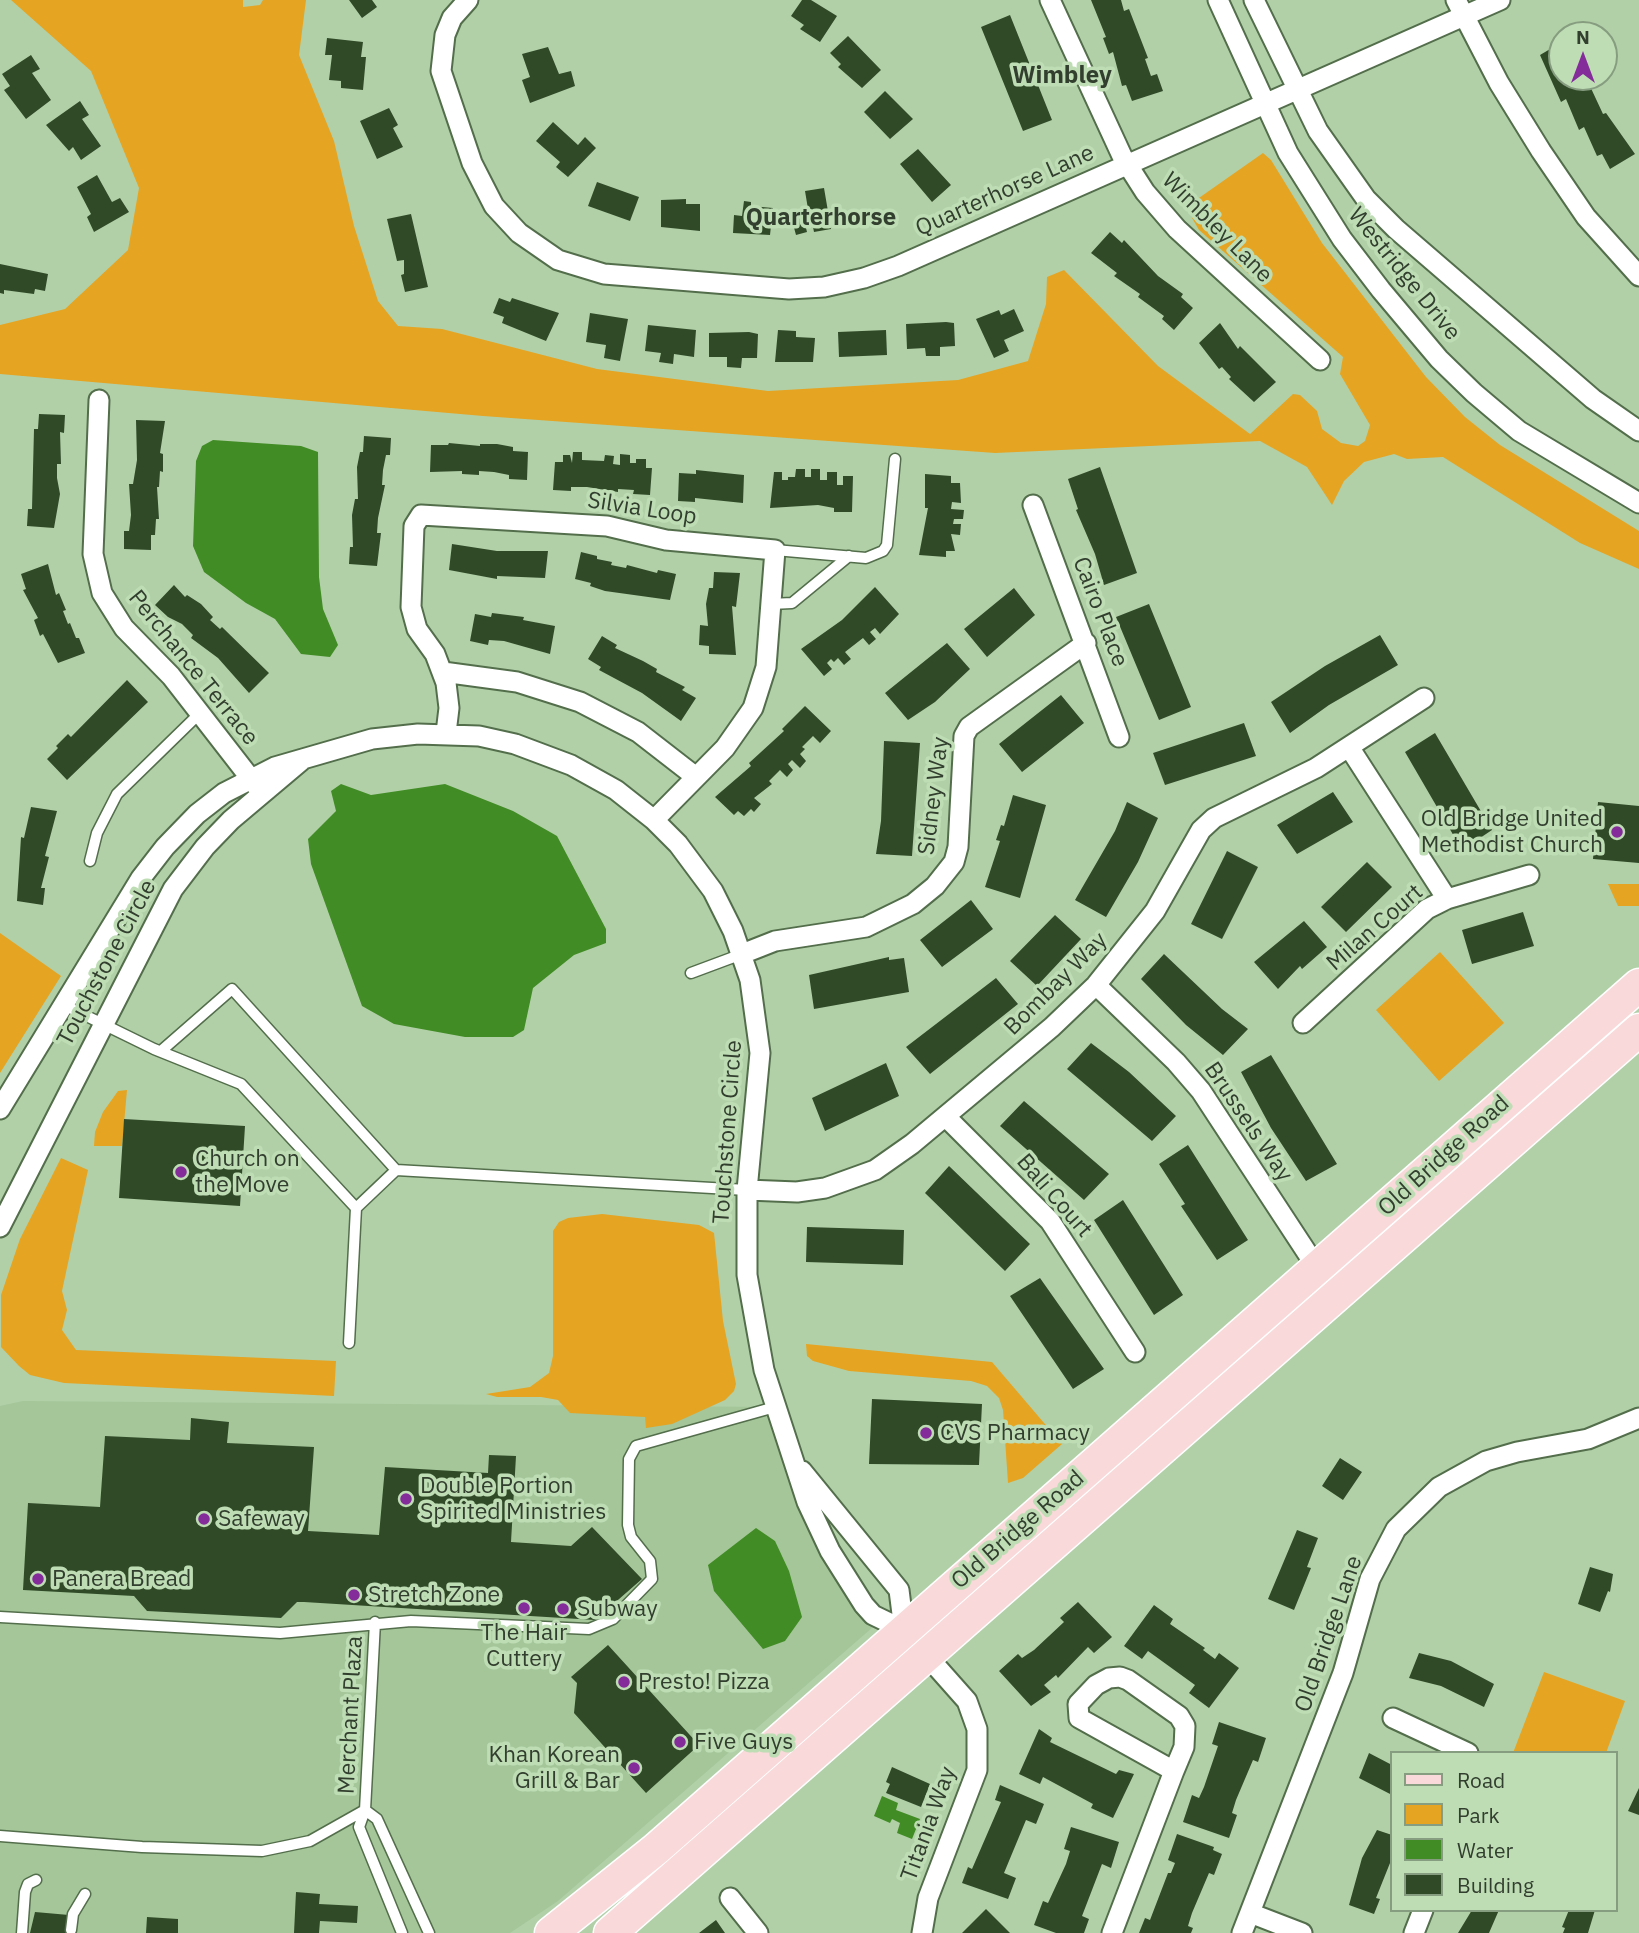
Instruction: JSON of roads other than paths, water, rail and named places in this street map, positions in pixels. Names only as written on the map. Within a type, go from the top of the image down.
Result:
[{"type":"main road","name":"Old Bridge Road","points":[[551,1933],[656,1849],[1630,993]]},
{"type":"main road","name":"Old Bridge Road","points":[[610,1933],[1639,1031]]},
{"type":"street","name":"Quarterhorse Lane","points":[[468,0],[452,18],[445,35],[441,71],[472,163],[494,206],[519,233],[540,249],[578,267],[604,274],[755,288],[824,287],[898,266],[1297,88],[1460,8],[1500,0]]},
{"type":"street","name":"Wimbley Lane","points":[[1050,0],[1126,164],[1167,219],[1320,360]]},
{"type":"street","name":"Westridge Drive","points":[[1218,0],[1288,153],[1342,239],[1439,359],[1519,430],[1559,458],[1639,503]]},
{"type":"street","name":"Westridge Drive","points":[[1254,0],[1297,88],[1340,166],[1396,229],[1593,399],[1639,431]]},
{"type":"street","points":[[1460,8],[1541,151],[1586,217],[1639,276]]},
{"type":"street","name":"Perchance Terrace","points":[[99,400],[93,554],[99,585],[121,624],[171,676],[263,794]]},
{"type":"street","name":"Cairo Place","points":[[1033,505],[1119,737]]},
{"type":"street","name":"Silvia Loop","points":[[446,733],[448,695],[443,672],[435,654],[417,629],[412,613],[414,526],[421,515],[428,513],[607,526],[666,540],[775,550]]},
{"type":"street","points":[[654,820],[725,748],[753,709],[766,667],[775,550]]},
{"type":"street","name":"Sidney Way","points":[[742,954],[775,941],[866,927],[890,917],[935,886],[954,862],[958,848],[964,736],[969,727],[1086,643]]},
{"type":"street","points":[[443,672],[516,682],[580,702],[638,732],[696,777]]},
{"type":"street","name":"Bombay Way","points":[[747,1190],[797,1192],[848,1182],[875,1170],[947,1118],[1096,985],[1155,911],[1207,824],[1349,747],[1424,698]]},
{"type":"street","name":"Touchstone Circle","points":[[0,1110],[141,878],[165,847],[197,814],[250,778],[305,758],[372,739],[446,733],[494,739],[551,756],[597,778],[654,820],[678,844],[707,882],[742,954],[757,1016],[760,1052],[747,1190],[749,1287],[756,1335],[775,1407],[818,1530],[848,1581],[873,1615],[904,1630]]},
{"type":"street","points":[[1349,747],[1447,899]]},
{"type":"street","name":"Touchstone Circle","points":[[0,1227],[102,1024],[181,876],[231,820],[305,758]]},
{"type":"street","name":"Milan Court","points":[[1303,1023],[1417,918],[1447,899],[1529,875]]},
{"type":"street","name":"Brussels Way","points":[[1096,985],[1176,1062],[1200,1091],[1317,1268]]},
{"type":"street","points":[[1630,993],[1639,1031]]},
{"type":"street","name":"Bali Court","points":[[947,1118],[1050,1221],[1135,1352]]},
{"type":"street","name":"Old Bridge Lane","points":[[1242,1933],[1343,1673],[1370,1579],[1396,1528],[1438,1487],[1486,1461],[1517,1452],[1588,1439],[1639,1418]]},
{"type":"street","name":"Touchstone Circle","points":[[797,1465],[899,1590],[904,1630]]},
{"type":"street","name":"Titania Way","points":[[904,1630],[967,1701],[977,1729],[979,1749],[977,1770],[963,1813],[928,1898],[922,1933]]},
{"type":"street","points":[[1112,1933],[1184,1747],[1185,1726],[1179,1716],[1128,1680],[1109,1678],[1099,1682],[1078,1704],[1079,1718],[1174,1771]]},
{"type":"street","points":[[1393,1718],[1464,1751]]},
{"type":"street","points":[[730,1898],[758,1933]]},
{"type":"street","points":[[1414,1933],[1422,1912]]},
{"type":"street","points":[[1250,1913],[1302,1933]]},
{"type":"lane","points":[[775,550],[875,556],[887,545],[895,459]]},
{"type":"lane","points":[[771,604],[792,603],[849,556]]},
{"type":"lane","points":[[90,861],[97,833],[117,794],[201,713]]},
{"type":"lane","points":[[691,973],[742,954]]},
{"type":"lane","points":[[161,1051],[232,989],[396,1170],[747,1190]]},
{"type":"lane","points":[[64,1004],[161,1051],[241,1084],[356,1208]]},
{"type":"lane","points":[[349,1343],[356,1208],[396,1170]]},
{"type":"lane","name":"Merchant Plaza","points":[[0,1617],[280,1633],[375,1622],[589,1629],[605,1624],[652,1579],[650,1561],[631,1537],[628,1525],[630,1453],[641,1444],[690,1433],[775,1407]]},
{"type":"lane","name":"Merchant Plaza","points":[[375,1622],[365,1810],[359,1827],[402,1933]]},
{"type":"lane","points":[[0,1836],[142,1847],[262,1851],[310,1841],[365,1810]]},
{"type":"lane","name":"Merchant Plaza","points":[[365,1810],[377,1819],[429,1933]]},
{"type":"lane","points":[[22,1933],[25,1892],[28,1884],[36,1880]]},
{"type":"lane","points":[[71,1930],[73,1914],[85,1894]]},
{"type":"water","points":[[213,440],[301,446],[318,452],[319,577],[323,609],[338,645],[330,657],[301,654],[275,619],[246,603],[204,572],[193,546],[196,461],[202,446]]},
{"type":"water","points":[[341,784],[371,795],[445,784],[513,811],[557,836],[606,929],[606,943],[574,955],[533,988],[524,1030],[513,1037],[465,1037],[394,1024],[362,1006],[311,864],[308,839],[336,811],[331,791]]},
{"type":"water","points":[[756,1528],[775,1541],[789,1571],[802,1617],[785,1641],[763,1649],[714,1591],[708,1565]]},
{"type":"water","points":[[882,1796],[898,1803],[896,1810],[920,1819],[912,1839],[897,1833],[900,1823],[892,1819],[890,1823],[874,1816]]},
{"type":"place","name":"Old Bridge United Methodist Church","points":[[1617,832]]},
{"type":"place","name":"Church on the Move","points":[[181,1172]]},
{"type":"place","name":"CVS Pharmacy","points":[[926,1433]]},
{"type":"place","name":"Double Portion Spirited Ministries","points":[[406,1499]]},
{"type":"place","name":"Safeway","points":[[204,1519]]},
{"type":"place","name":"Panera Bread","points":[[38,1579]]},
{"type":"place","name":"Stretch Zone","points":[[354,1595]]},
{"type":"place","name":"The Hair Cuttery","points":[[524,1608]]},
{"type":"place","name":"Subway","points":[[563,1609]]},
{"type":"place","name":"Presto! Pizza","points":[[624,1682]]},
{"type":"place","name":"Five Guys","points":[[680,1742]]},
{"type":"place","name":"Khan Korean Grill & Bar","points":[[634,1768]]},
{"type":"district","name":"Wimbley","points":[[1062,76]]},
{"type":"district","name":"Quarterhorse","points":[[821,218]]}]
